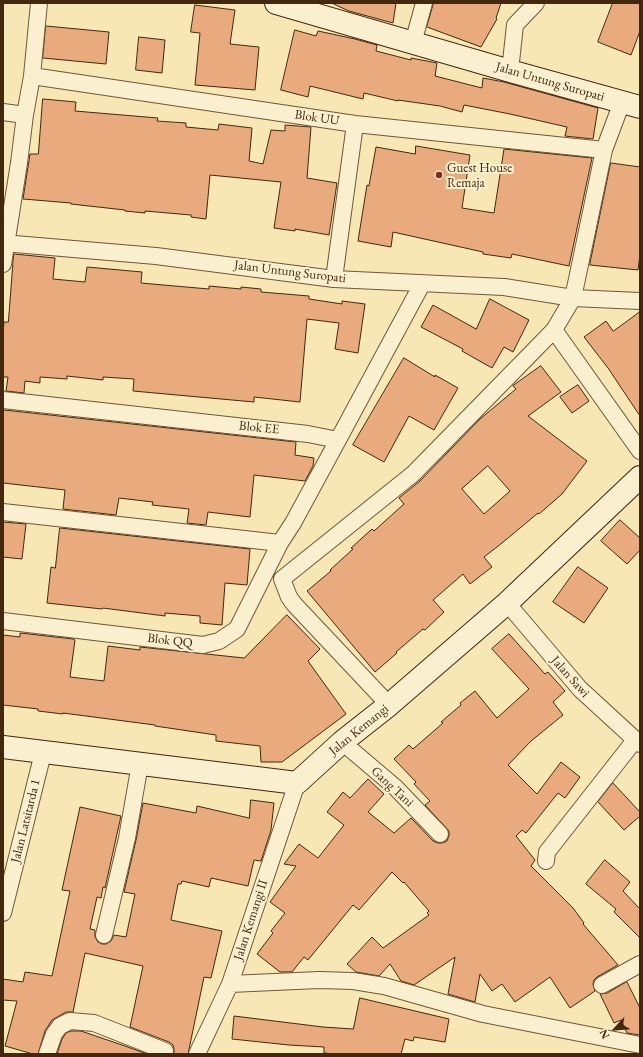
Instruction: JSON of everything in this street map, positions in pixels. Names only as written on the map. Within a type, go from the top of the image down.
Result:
[{"type":"street","points":[[3,264],[5,243],[20,163],[25,115],[32,76],[39,3]]},
{"type":"street","name":"Jalan Untung Suropati","points":[[276,3],[631,105]]},
{"type":"street","points":[[413,43],[424,3]]},
{"type":"street","points":[[510,71],[515,25],[536,3]]},
{"type":"street","name":"Blok UU","points":[[32,76],[355,124],[604,150]]},
{"type":"street","points":[[282,579],[413,474],[554,330],[573,298],[604,150],[631,105]]},
{"type":"street","points":[[3,112],[25,115]]},
{"type":"street","points":[[334,279],[355,124]]},
{"type":"street","name":"Jalan Untung Suropati","points":[[5,243],[156,256],[334,279],[504,287],[573,298],[640,302]]},
{"type":"street","points":[[338,440],[422,284]]},
{"type":"street","points":[[554,330],[640,451]]},
{"type":"street","name":"Blok EE","points":[[3,400],[308,434],[338,440]]},
{"type":"street","name":"Blok QQ","points":[[3,621],[203,645],[219,641],[237,629],[280,543],[293,523],[338,440]]},
{"type":"street","name":"Jalan Kemangi","points":[[297,783],[342,742],[389,705],[507,603],[640,477]]},
{"type":"street","points":[[3,512],[280,543],[280,569],[289,597],[389,705]]},
{"type":"street","name":"Jalan Sawi","points":[[507,603],[580,689],[638,742]]},
{"type":"street","name":"Gang Tani","points":[[342,742],[395,787],[440,834]]},
{"type":"street","points":[[546,861],[547,852],[638,742]]},
{"type":"street","points":[[3,747],[297,783]]},
{"type":"street","name":"Jalan Latsitarda 1","points":[[3,912],[43,753]]},
{"type":"street","points":[[104,935],[127,838],[140,764]]},
{"type":"street","name":"Jalan Kemangi II","points":[[197,1054],[230,984],[297,783]]},
{"type":"street","points":[[602,985],[640,964]]},
{"type":"street","points":[[230,984],[319,980],[384,986],[483,1014],[640,1045]]},
{"type":"street","points":[[47,1054],[54,1034],[60,1026],[70,1021],[94,1023],[166,1053]]},
{"type":"building","points":[[332,3],[396,3],[393,23],[349,11]]},
{"type":"building","points":[[434,3],[501,3],[496,18],[497,19],[481,47],[427,27]]},
{"type":"building","points":[[613,3],[640,3],[640,31],[631,55],[598,42]]},
{"type":"building","points":[[195,5],[235,10],[230,44],[259,47],[255,90],[195,85],[200,33],[191,32]]},
{"type":"building","points":[[46,26],[109,32],[106,64],[43,58]]},
{"type":"building","points":[[295,30],[316,36],[318,31],[355,39],[377,45],[376,51],[411,60],[411,58],[437,63],[435,76],[482,88],[483,78],[504,82],[598,108],[593,139],[565,136],[567,127],[464,105],[462,112],[440,106],[398,101],[364,93],[363,99],[310,86],[308,97],[281,90]]},
{"type":"building","points":[[139,37],[165,40],[162,73],[136,70]]},
{"type":"building","points":[[43,99],[76,102],[75,111],[158,118],[157,121],[186,123],[186,127],[218,130],[219,124],[252,128],[249,161],[263,164],[271,130],[285,131],[285,125],[311,127],[307,178],[337,183],[329,235],[295,229],[295,231],[274,228],[281,182],[210,175],[206,219],[191,217],[191,215],[145,211],[145,213],[71,203],[23,199],[30,154],[38,154]]},
{"type":"building","points":[[416,146],[470,155],[462,208],[494,213],[504,149],[592,158],[569,266],[512,254],[511,258],[483,254],[483,252],[393,232],[391,247],[358,241],[367,185],[369,186],[376,147],[415,154]]},
{"type":"building","points":[[611,163],[640,167],[640,255],[638,270],[590,265]]},
{"type":"building","points":[[14,254],[55,258],[53,279],[85,282],[87,267],[142,272],[141,283],[209,289],[209,286],[241,289],[241,287],[261,289],[261,292],[309,296],[309,299],[342,304],[342,301],[365,304],[358,353],[335,349],[339,323],[307,319],[300,402],[254,397],[254,402],[133,391],[134,379],[103,377],[103,380],[67,376],[67,379],[40,377],[40,383],[25,381],[24,393],[6,391],[8,377],[3,377],[3,332],[4,322],[8,322]]},
{"type":"building","points":[[490,299],[529,320],[513,352],[504,347],[492,368],[462,351],[463,349],[421,327],[433,305],[476,329]]},
{"type":"building","points":[[640,312],[640,416],[608,368],[584,337],[606,321],[613,331]]},
{"type":"building","points":[[404,358],[435,377],[435,375],[458,388],[434,430],[409,416],[384,462],[353,445]]},
{"type":"building","points":[[541,366],[561,392],[528,416],[587,461],[562,494],[484,557],[492,567],[470,584],[463,574],[433,600],[444,612],[425,630],[423,629],[396,652],[397,653],[375,672],[307,591],[331,571],[330,570],[353,549],[351,548],[372,529],[374,531],[404,504],[399,498],[420,481],[480,419],[516,389],[513,386]],"holes":[[[488,466],[510,491],[484,514],[462,489]]]},
{"type":"building","points":[[578,385],[589,401],[572,413],[560,397]]},
{"type":"building","points":[[4,410],[296,442],[295,455],[314,458],[313,466],[305,481],[254,475],[250,517],[208,512],[206,525],[187,523],[189,509],[152,505],[153,502],[119,498],[116,515],[63,509],[65,490],[3,483]]},
{"type":"building","points":[[620,520],[640,538],[640,550],[627,564],[601,541]]},
{"type":"building","points":[[3,522],[26,524],[22,559],[3,557]]},
{"type":"building","points":[[60,528],[250,549],[247,585],[225,583],[222,625],[200,623],[200,616],[165,613],[165,616],[47,603],[51,567],[55,568]]},
{"type":"building","points":[[578,567],[608,588],[584,623],[553,602]]},
{"type":"building","points":[[287,615],[320,649],[308,661],[346,714],[282,762],[261,762],[260,746],[216,741],[216,735],[155,725],[38,711],[38,709],[3,705],[3,635],[20,637],[20,633],[73,639],[75,640],[70,677],[104,681],[108,646],[140,650],[140,647],[244,658]]},
{"type":"building","points":[[509,634],[545,674],[548,672],[565,691],[553,702],[563,715],[531,741],[508,765],[537,794],[561,762],[580,777],[565,798],[558,793],[526,833],[522,830],[516,836],[535,860],[531,866],[573,908],[584,923],[583,924],[618,965],[597,977],[593,984],[595,991],[570,1008],[550,977],[515,1002],[502,984],[492,991],[480,974],[475,1002],[448,994],[455,957],[414,985],[401,981],[390,964],[379,976],[356,972],[347,964],[372,937],[383,948],[429,915],[427,913],[429,911],[404,882],[403,883],[392,872],[359,910],[353,905],[308,960],[304,957],[292,972],[280,972],[257,954],[273,933],[271,931],[285,913],[270,902],[296,866],[284,864],[299,844],[318,858],[344,825],[327,812],[343,792],[350,798],[368,779],[384,794],[368,812],[394,833],[411,818],[433,841],[442,843],[447,841],[449,831],[425,805],[430,801],[414,784],[416,782],[394,759],[409,745],[413,749],[443,723],[441,722],[461,705],[460,703],[475,691],[497,718],[529,689],[492,649]]},
{"type":"building","points":[[613,783],[640,812],[640,816],[624,830],[598,802]]},
{"type":"building","points":[[251,800],[274,803],[271,830],[261,861],[254,860],[248,886],[211,878],[209,887],[182,881],[181,884],[178,884],[171,920],[222,931],[211,978],[204,977],[188,1054],[174,1054],[173,1045],[169,1042],[130,1027],[143,966],[85,953],[73,1012],[66,1012],[52,1020],[45,1031],[38,1054],[5,1046],[17,1001],[3,1000],[3,979],[23,982],[25,972],[52,976],[70,891],[62,890],[80,807],[121,816],[105,888],[103,887],[101,898],[97,897],[90,929],[95,930],[95,937],[98,942],[106,944],[111,941],[114,935],[126,937],[135,894],[124,892],[143,803],[196,813],[197,806],[249,818]]},
{"type":"building","points":[[605,860],[630,882],[623,891],[640,909],[640,938],[614,912],[616,909],[586,884]]},
{"type":"building","points":[[627,982],[640,1008],[640,1035],[627,1033],[621,1020],[614,1023],[600,994],[607,993]]},
{"type":"building","points":[[360,998],[449,1019],[445,1042],[414,1037],[413,1041],[405,1039],[401,1054],[335,1054],[324,1053],[324,1047],[232,1039],[234,1016],[323,1027],[353,1029]]},
{"type":"building","points":[[81,1031],[147,1054],[57,1054],[62,1039],[66,1033]]},
{"type":"place","name":"Guest House Remaja","points":[[439,175]]}]
